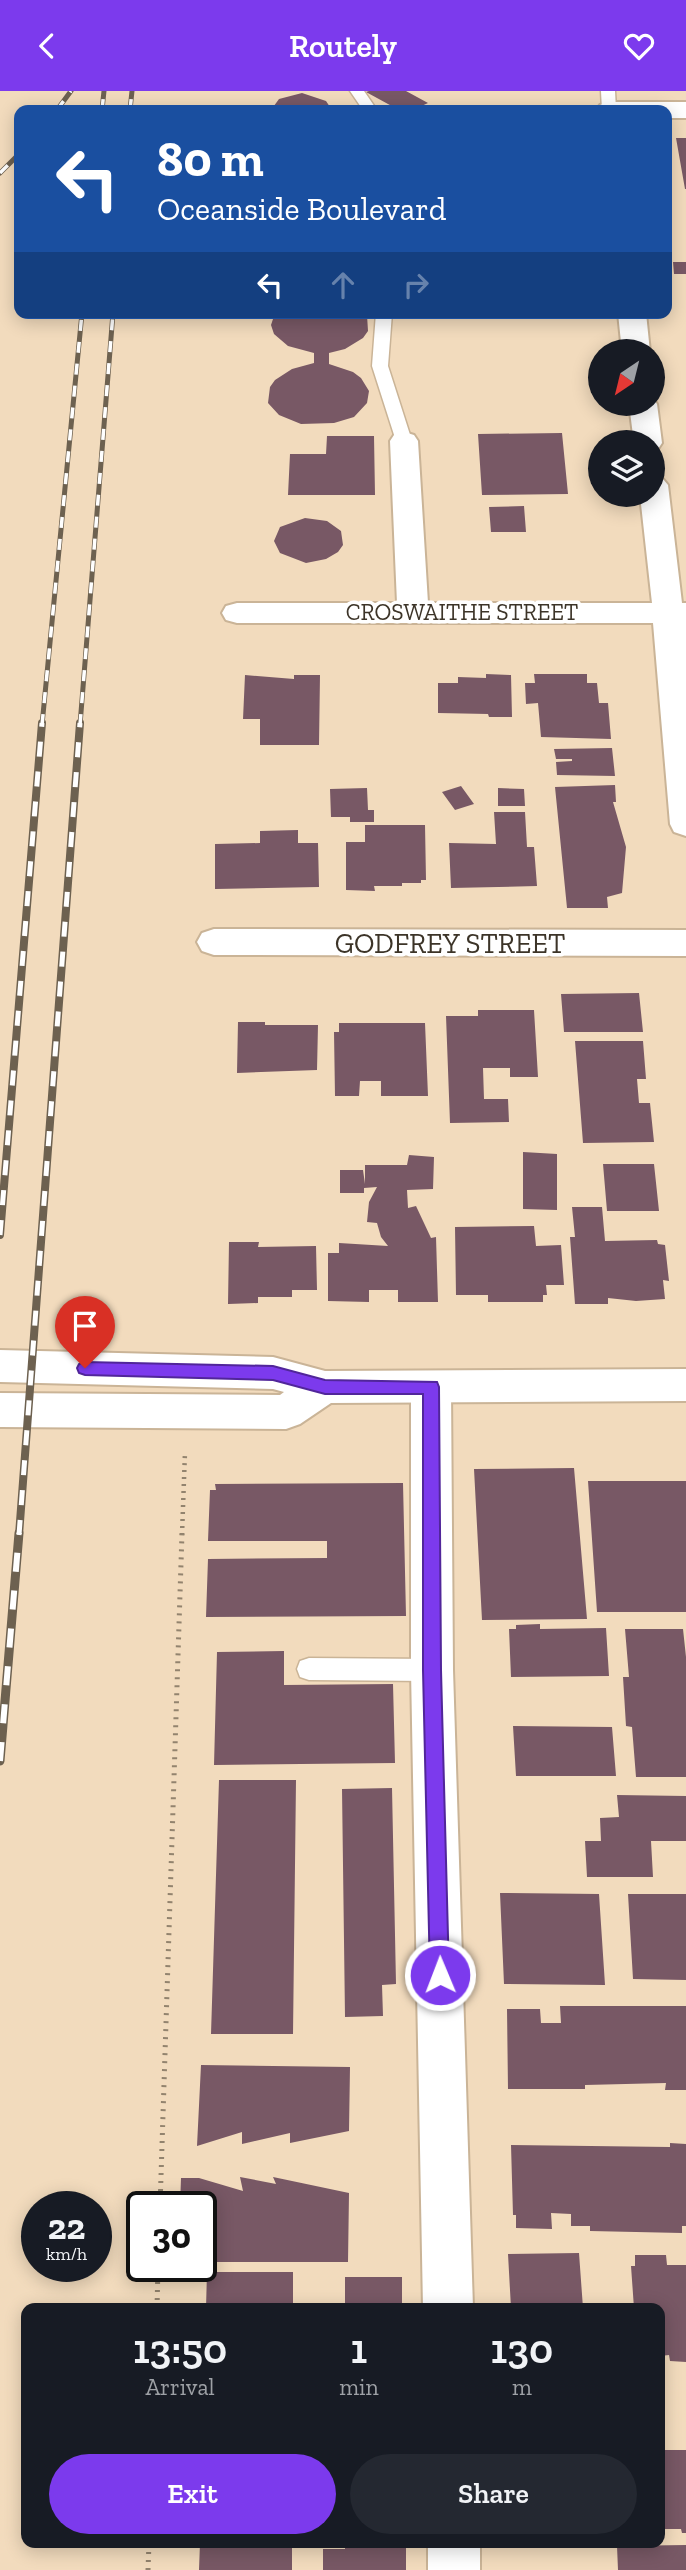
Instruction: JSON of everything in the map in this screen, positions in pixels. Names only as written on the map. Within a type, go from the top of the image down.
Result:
[{"type":"street","points":[[633,319],[635,339]]},
{"type":"street","points":[[404,442],[413,612]]},
{"type":"street","points":[[657,507],[677,613],[686,824]]},
{"type":"street","name":"CROSWAITHE STREET","points":[[237,613],[677,613]]},
{"type":"street","name":"GODFREY STREET","points":[[214,943],[686,943]]},
{"type":"street","points":[[0,1366],[273,1373],[325,1387],[686,1385]]},
{"type":"street","points":[[0,1410],[286,1412],[325,1387]]},
{"type":"street","points":[[431,1387],[432,1670],[448,2303]]},
{"type":"street","points":[[454,2548],[454,2570]]},
{"type":"lane","points":[[384,319],[380,366],[404,442]]},
{"type":"lane","points":[[309,1669],[432,1670]]},
{"type":"path","points":[[161,2191],[185,1440]]},
{"type":"path","points":[[157,2303],[158,2282]]},
{"type":"path","points":[[148,2570],[149,2548]]},
{"type":"building","points":[[406,91],[428,103],[390,105],[366,92]]},
{"type":"building","points":[[302,93],[326,101],[329,105],[275,105],[279,99]]},
{"type":"building","points":[[676,138],[686,138],[686,189],[685,189]]},
{"type":"building","points":[[673,262],[686,262],[686,274],[674,274]]},
{"type":"building","points":[[273,319],[367,319],[368,331],[363,338],[345,349],[329,353],[329,364],[353,372],[361,378],[369,391],[367,403],[354,417],[334,423],[301,424],[279,415],[268,403],[270,387],[275,380],[292,369],[314,363],[314,353],[288,346],[274,334],[271,325]]},
{"type":"building","points":[[562,433],[568,494],[482,495],[478,434]]},
{"type":"building","points":[[327,436],[374,436],[375,495],[288,495],[290,454],[326,454]]},
{"type":"building","points":[[524,506],[526,532],[491,532],[489,507]]},
{"type":"building","points":[[305,518],[327,521],[341,531],[343,545],[338,552],[326,559],[306,563],[280,553],[274,541],[280,527]]},
{"type":"building","points":[[486,674],[511,675],[512,717],[438,713],[438,683],[458,683],[458,677],[486,678]]},
{"type":"building","points":[[534,674],[587,674],[587,683],[597,683],[599,703],[608,703],[611,739],[541,737],[538,703],[526,704],[525,683],[535,683]]},
{"type":"building","points":[[245,675],[294,679],[294,675],[320,675],[319,745],[260,745],[260,719],[243,719]]},
{"type":"building","points":[[612,748],[615,776],[557,775],[556,762],[572,759],[556,759],[554,749]]},
{"type":"building","points":[[615,785],[616,802],[613,802],[626,847],[622,893],[607,897],[608,908],[567,908],[555,787]]},
{"type":"building","points":[[461,786],[474,804],[455,810],[442,792]]},
{"type":"building","points":[[367,788],[368,810],[374,810],[374,822],[350,822],[350,817],[331,817],[330,789]]},
{"type":"building","points":[[498,788],[524,789],[525,806],[498,806]]},
{"type":"building","points":[[494,812],[525,812],[527,847],[534,847],[537,886],[451,888],[449,843],[496,844]]},
{"type":"building","points":[[365,825],[425,825],[426,880],[421,880],[421,883],[402,883],[402,886],[374,886],[375,891],[346,890],[346,842],[365,842]]},
{"type":"building","points":[[298,830],[298,843],[318,843],[319,887],[215,889],[215,844],[260,843],[260,831]]},
{"type":"building","points":[[639,993],[643,1032],[564,1032],[561,994]]},
{"type":"building","points":[[478,1010],[534,1010],[538,1077],[510,1077],[510,1068],[483,1068],[484,1099],[508,1099],[509,1122],[450,1123],[446,1016],[478,1016]]},
{"type":"building","points":[[238,1022],[318,1025],[317,1070],[237,1073]]},
{"type":"building","points":[[339,1023],[425,1023],[428,1096],[381,1096],[381,1081],[360,1081],[359,1096],[335,1096],[334,1032],[339,1032]]},
{"type":"building","points":[[575,1041],[643,1041],[646,1079],[637,1079],[639,1103],[650,1103],[654,1142],[583,1143]]},
{"type":"building","points":[[523,1152],[557,1154],[557,1210],[523,1209]]},
{"type":"building","points":[[409,1155],[434,1157],[433,1189],[407,1190],[408,1208],[416,1206],[431,1238],[436,1237],[438,1302],[398,1302],[398,1290],[369,1290],[369,1302],[328,1301],[328,1253],[339,1253],[339,1243],[388,1246],[381,1237],[377,1223],[367,1222],[369,1202],[377,1187],[364,1188],[364,1193],[340,1193],[340,1170],[363,1170],[365,1184],[365,1165],[407,1165]]},
{"type":"building","points":[[603,1164],[654,1164],[659,1211],[607,1211]]},
{"type":"building","points":[[572,1207],[602,1207],[605,1241],[657,1240],[658,1244],[665,1245],[669,1281],[663,1280],[665,1299],[636,1301],[608,1298],[608,1304],[575,1304],[570,1237],[575,1237]]},
{"type":"building","points":[[534,1226],[536,1246],[561,1245],[564,1285],[546,1285],[547,1295],[543,1295],[543,1302],[488,1302],[488,1295],[456,1295],[455,1227]]},
{"type":"building","points":[[229,1242],[259,1242],[258,1247],[316,1246],[317,1290],[292,1290],[292,1297],[258,1297],[258,1303],[228,1304]]},
{"type":"building","points":[[574,1468],[587,1619],[482,1620],[474,1469]]},
{"type":"building","points":[[588,1481],[686,1481],[686,1612],[597,1612]]},
{"type":"building","points":[[403,1483],[406,1616],[206,1617],[208,1559],[327,1558],[327,1541],[208,1541],[210,1490],[216,1490],[215,1484]]},
{"type":"building","points":[[540,1624],[540,1629],[606,1628],[609,1676],[511,1677],[509,1629],[516,1629],[516,1625]]},
{"type":"building","points":[[625,1629],[683,1629],[686,1657],[686,1777],[636,1777],[632,1727],[626,1726],[623,1677],[629,1677]]},
{"type":"building","points":[[284,1651],[284,1685],[393,1684],[395,1763],[214,1765],[217,1652]]},
{"type":"building","points":[[513,1726],[612,1727],[616,1776],[516,1776]]},
{"type":"building","points":[[219,1780],[296,1780],[293,2034],[211,2034]]},
{"type":"building","points":[[392,1788],[396,1984],[382,1985],[383,2016],[345,2017],[342,1789]]},
{"type":"building","points":[[617,1795],[686,1796],[686,1841],[651,1841],[653,1877],[587,1877],[585,1841],[601,1841],[600,1818],[619,1817]]},
{"type":"building","points":[[500,1893],[599,1894],[605,1985],[504,1984]]},
{"type":"building","points":[[628,1894],[686,1894],[686,1980],[633,1979]]},
{"type":"building","points":[[560,2006],[686,2006],[686,2090],[665,2090],[666,2083],[585,2085],[585,2089],[508,2089],[507,2009],[540,2009],[541,2023],[561,2023]]},
{"type":"building","points":[[201,2065],[350,2067],[349,2131],[290,2143],[290,2133],[242,2144],[242,2132],[197,2146]]},
{"type":"building","points":[[670,2143],[686,2144],[686,2226],[682,2226],[682,2233],[590,2231],[590,2226],[571,2226],[571,2214],[551,2213],[552,2229],[516,2228],[516,2215],[513,2215],[511,2145],[670,2147]]},
{"type":"building","points":[[240,2177],[276,2184],[273,2177],[349,2193],[348,2262],[217,2262],[217,2191],[181,2191],[181,2178],[199,2178],[243,2191]]},
{"type":"building","points":[[579,2253],[583,2303],[511,2303],[508,2254]]},
{"type":"building","points":[[635,2255],[666,2255],[667,2265],[686,2265],[686,2362],[670,2361],[669,2355],[665,2355],[665,2303],[634,2303],[631,2266],[635,2266]]},
{"type":"building","points":[[217,2272],[293,2272],[293,2303],[206,2303],[207,2282],[217,2282]]},
{"type":"building","points":[[345,2277],[402,2277],[402,2303],[345,2303]]},
{"type":"building","points":[[665,2450],[686,2450],[686,2533],[682,2533],[681,2529],[665,2529]]},
{"type":"building","points":[[665,2545],[686,2545],[686,2570],[618,2570],[617,2548],[665,2548]]},
{"type":"building","points":[[200,2548],[292,2548],[292,2570],[199,2570]]},
{"type":"building","points":[[406,2548],[406,2570],[323,2570],[323,2549]]},
{"type":"railway","points":[[61,105],[71,91]]},
{"type":"railway","points":[[103,105],[104,91]]},
{"type":"railway","points":[[131,105],[132,91]]},
{"type":"railway","points":[[0,173],[14,159]]},
{"type":"railway","points":[[42,725],[81,319]]},
{"type":"railway","points":[[80,725],[113,319]]},
{"type":"railway","points":[[0,1235],[42,723]]},
{"type":"railway","points":[[19,1535],[80,723]]},
{"type":"railway","points":[[0,1761],[19,1533]]},
{"type":"route","points":[[85,1368],[273,1373],[325,1387],[431,1387],[432,1670],[440,1975]]}]
